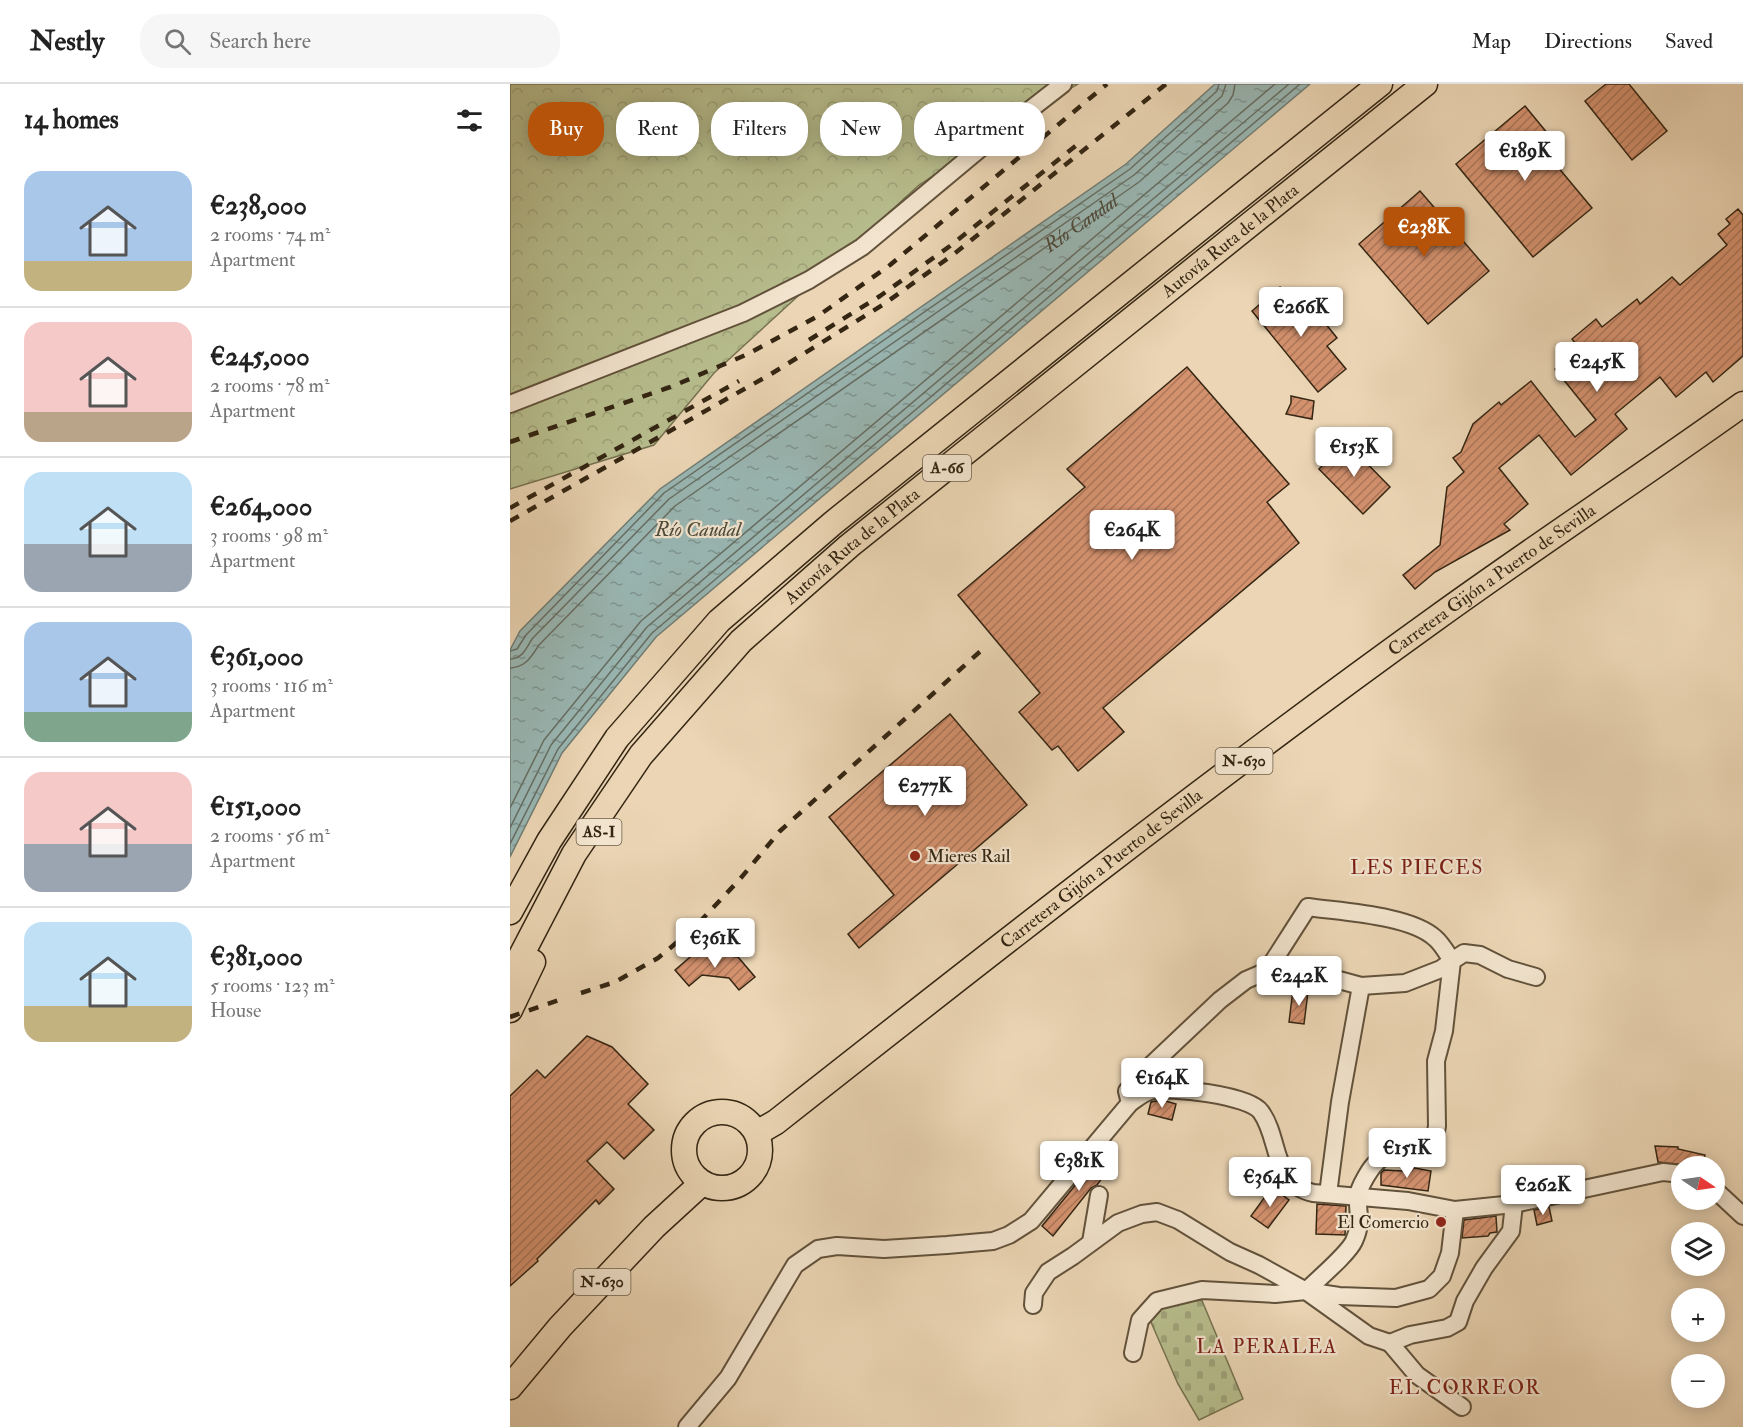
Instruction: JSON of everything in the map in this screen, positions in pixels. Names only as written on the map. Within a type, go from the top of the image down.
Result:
[{"type":"highway","name":"Autovía Ruta de la Plata","points":[[510,912],[549,840],[616,738],[718,621],[833,523],[1380,84]]},
{"type":"highway","name":"Autovía Ruta de la Plata","points":[[510,977],[548,914],[574,854],[641,755],[741,641],[849,546],[1425,84]]},
{"type":"highway","name":"Carretera Gijón a Puerto de Sevilla","points":[[757,1133],[776,1122],[964,974],[1416,632],[1743,404]]},
{"type":"highway","points":[[510,1010],[548,914]]},
{"type":"highway","points":[[712,1112],[730,1112],[746,1119],[757,1133],[760,1152],[754,1171],[740,1184],[720,1189],[702,1183],[689,1170],[683,1153],[686,1135],[697,1120],[712,1112]]},
{"type":"highway","name":"N-630","points":[[510,1387],[560,1327],[654,1227],[702,1183]]},
{"type":"street","points":[[510,404],[742,313],[809,280],[862,247],[982,147],[1063,84]]},
{"type":"street","points":[[1267,971],[1308,907],[1415,925],[1436,938],[1452,961],[1444,1031],[1436,1060],[1437,1126],[1434,1142],[1430,1148],[1403,1148],[1386,1154],[1372,1165],[1361,1185],[1358,1197],[1361,1224],[1353,1244],[1306,1291]]},
{"type":"street","points":[[1130,1103],[1127,1091],[1147,1069],[1220,1000],[1246,980],[1267,971],[1328,977],[1361,986],[1405,983],[1441,969],[1464,953],[1480,955],[1508,969],[1536,977]]},
{"type":"street","points":[[1328,1194],[1340,1102],[1361,986]]},
{"type":"street","points":[[687,1427],[728,1378],[795,1265],[818,1249],[837,1246],[884,1249],[947,1245],[993,1241],[1008,1235],[1031,1221],[1130,1103],[1149,1091],[1174,1089],[1235,1098],[1253,1104],[1261,1112],[1282,1167],[1293,1185],[1301,1190],[1408,1201],[1455,1210],[1514,1204],[1664,1172],[1671,1173]]},
{"type":"street","points":[[1091,1242],[1099,1195]]},
{"type":"street","points":[[1725,1199],[1743,1216]]},
{"type":"street","points":[[1390,1343],[1410,1335],[1447,1328],[1458,1322],[1466,1301],[1484,1268],[1511,1231],[1514,1204]]},
{"type":"street","points":[[1134,1353],[1140,1320],[1157,1301],[1202,1290],[1275,1294],[1306,1291],[1339,1296],[1396,1298],[1428,1289],[1442,1276],[1450,1253],[1455,1210]]},
{"type":"street","points":[[1033,1305],[1034,1293],[1048,1272],[1118,1223],[1142,1214],[1158,1212],[1178,1220],[1230,1252],[1306,1291],[1369,1336],[1390,1343],[1417,1375],[1462,1407]]},
{"type":"green space","points":[[510,84],[1078,84],[1045,103],[914,102],[914,156],[962,156],[918,186],[714,373],[654,445],[510,489]]},
{"type":"green space","points":[[1198,1291],[1243,1399],[1199,1420],[1178,1384],[1147,1313]]},
{"type":"water","name":"Río Caudal","points":[[1215,84],[1310,84],[656,637],[562,753],[510,857],[510,650],[520,631],[660,489],[1126,164]]},
{"type":"building","points":[[1606,84],[1629,84],[1667,131],[1632,160],[1585,101]]},
{"type":"building","points":[[1525,106],[1562,151],[1552,160],[1592,208],[1533,257],[1456,164]]},
{"type":"building","points":[[1420,191],[1489,271],[1428,324],[1359,244]]},
{"type":"building","points":[[1738,209],[1743,215],[1743,356],[1713,382],[1706,372],[1676,397],[1660,377],[1615,414],[1627,429],[1571,475],[1539,435],[1499,468],[1528,504],[1504,524],[1510,530],[1435,572],[1415,589],[1403,575],[1440,545],[1447,487],[1464,472],[1453,458],[1461,452],[1473,424],[1499,402],[1501,405],[1531,381],[1575,437],[1596,420],[1555,369],[1580,349],[1572,339],[1596,319],[1602,327],[1637,299],[1640,304],[1672,277],[1680,285],[1727,245],[1718,234],[1730,224],[1726,219]]},
{"type":"building","points":[[1280,287],[1299,311],[1309,303],[1337,338],[1327,346],[1346,369],[1318,392],[1252,311]]},
{"type":"building","points":[[1187,367],[1289,484],[1267,502],[1299,543],[1103,708],[1124,732],[1078,771],[1058,746],[1052,750],[1019,712],[1040,693],[958,595],[1085,487],[1067,469]]},
{"type":"building","points":[[1291,396],[1314,401],[1312,419],[1286,414],[1291,403]]},
{"type":"building","points":[[1346,442],[1390,487],[1363,514],[1319,469]]},
{"type":"building","name":"Mieres Rail","points":[[950,714],[1027,805],[859,948],[848,934],[894,895],[829,817]]},
{"type":"building","points":[[696,952],[738,957],[755,977],[739,990],[729,978],[702,975],[689,986],[675,970]]},
{"type":"building","points":[[1293,990],[1308,992],[1304,1024],[1289,1022]]},
{"type":"building","points":[[587,1036],[612,1047],[648,1084],[628,1104],[654,1130],[624,1159],[607,1142],[587,1161],[614,1189],[599,1204],[596,1200],[537,1259],[538,1261],[510,1286],[510,1096],[537,1070],[545,1078]]},
{"type":"building","points":[[1162,1100],[1176,1104],[1172,1120],[1148,1114],[1151,1102]]},
{"type":"building","points":[[1655,1146],[1678,1147],[1678,1149],[1705,1155],[1671,1156],[1671,1163],[1658,1162]]},
{"type":"building","points":[[1104,1150],[1116,1159],[1053,1236],[1042,1226]]},
{"type":"building","points":[[1404,1166],[1431,1171],[1428,1191],[1381,1185],[1381,1173],[1384,1170],[1403,1171]]},
{"type":"building","points":[[1272,1187],[1289,1200],[1268,1228],[1251,1216]]},
{"type":"building","points":[[1317,1204],[1346,1206],[1345,1235],[1316,1234]]},
{"type":"building","points":[[1549,1207],[1552,1221],[1537,1225],[1534,1210]]},
{"type":"building","points":[[1496,1216],[1497,1232],[1490,1233],[1488,1236],[1462,1238],[1464,1220]]},
{"type":"railway","points":[[510,442],[673,386],[748,354],[818,316],[890,265],[1107,84]]},
{"type":"railway","points":[[510,521],[771,374],[884,304],[954,254],[1166,84]]},
{"type":"railway","points":[[809,340],[880,296],[950,246],[1078,144]]},
{"type":"railway","points":[[510,508],[739,381]]},
{"type":"railway","points":[[581,993],[615,982],[658,958],[693,929],[740,879],[780,831],[984,648]]},
{"type":"railway","points":[[510,1017],[559,1000]]},
{"type":"place","name":"Mieres Rail","points":[[915,856]]},
{"type":"place","name":"El Comercio","points":[[1441,1222]]},
{"type":"district","name":"LES PIECES","points":[[1417,867]]},
{"type":"district","name":"LA PERALEA","points":[[1267,1346]]},
{"type":"district","name":"EL CORREOR","points":[[1465,1387]]}]
